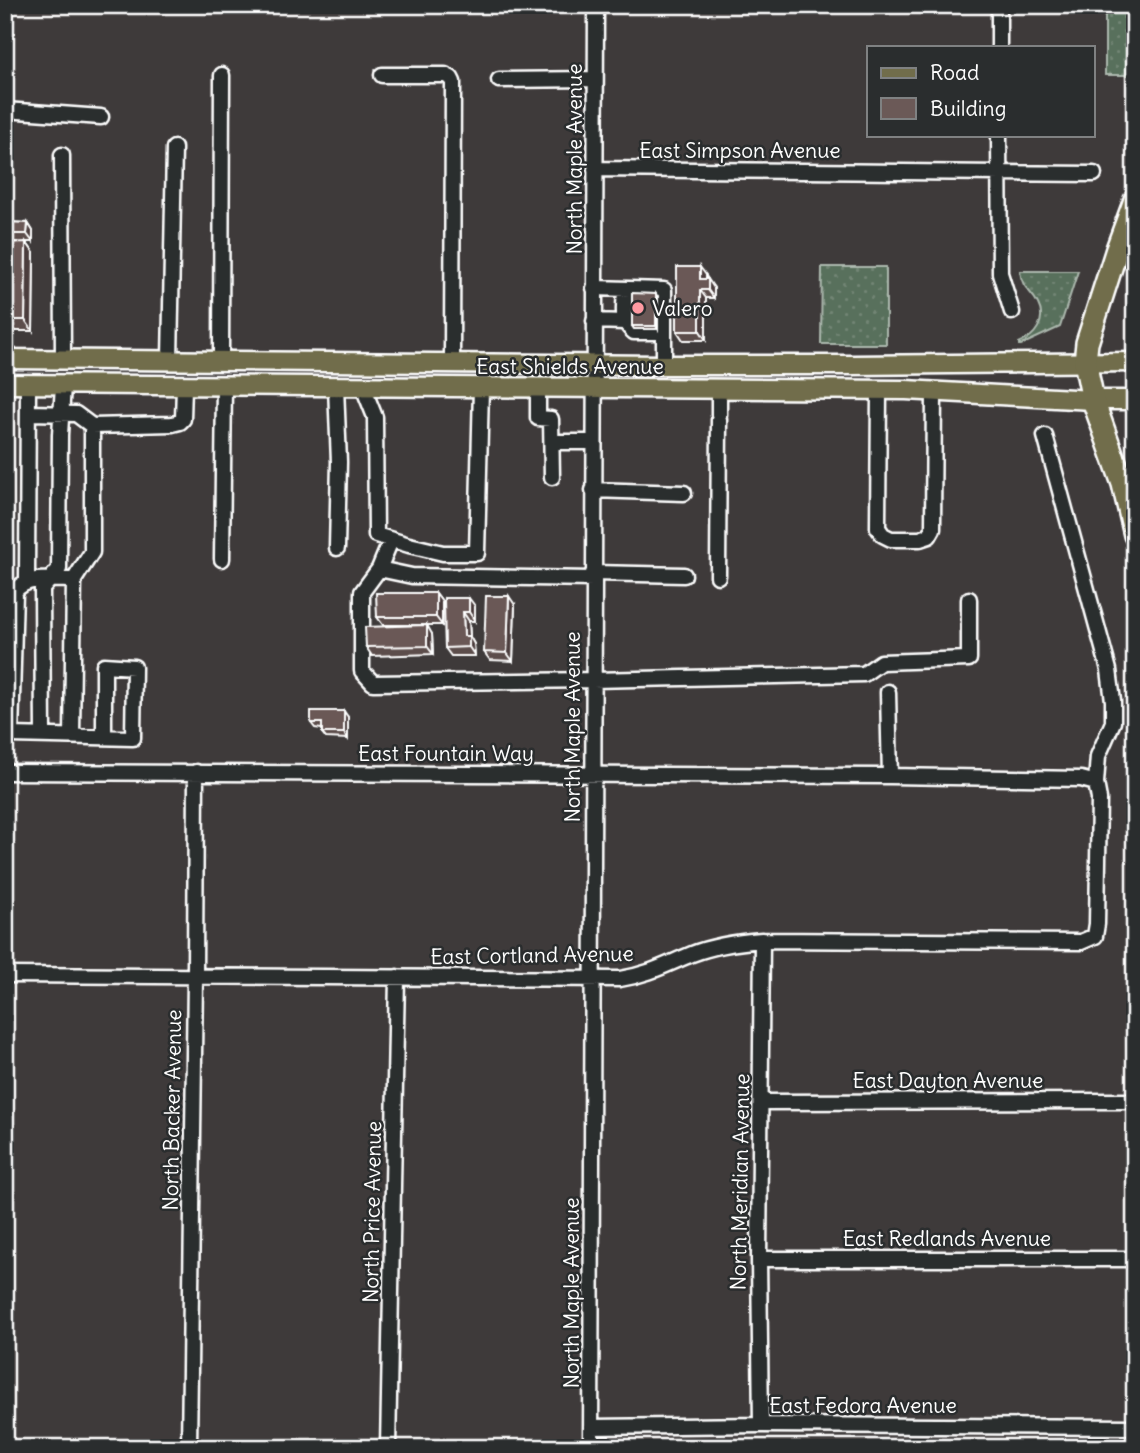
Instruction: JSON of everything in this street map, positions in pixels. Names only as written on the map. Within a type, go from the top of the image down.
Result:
[{"type":"highway","points":[[1135,200],[1089,337],[1084,362],[1093,400],[1123,484],[1135,535]]},
{"type":"main road","name":"East Shields Avenue","points":[[5,359],[664,365],[1135,362]]},
{"type":"main road","points":[[63,385],[73,372],[150,369],[165,366],[170,360]]},
{"type":"main road","name":"East Shields Avenue","points":[[5,384],[879,390],[1135,400]]},
{"type":"street","name":"North Maple Avenue","points":[[590,1448],[596,5]]},
{"type":"street","points":[[999,5],[999,46]]},
{"type":"street","points":[[220,361],[222,75]]},
{"type":"street","points":[[382,75],[445,75],[453,82],[453,363]]},
{"type":"street","points":[[499,80],[595,79]]},
{"type":"street","points":[[5,110],[100,117]]},
{"type":"street","points":[[999,136],[1000,273],[1012,312]]},
{"type":"street","points":[[170,360],[174,148]]},
{"type":"street","points":[[62,155],[63,359]]},
{"type":"street","name":"East Simpson Avenue","points":[[595,169],[1094,174]]},
{"type":"street","points":[[594,288],[664,290],[664,365]]},
{"type":"street","points":[[625,289],[624,322],[630,330],[664,332]]},
{"type":"street","points":[[594,321],[624,322]]},
{"type":"street","points":[[27,582],[28,384]]},
{"type":"street","points":[[43,735],[42,589],[59,569],[63,385]]},
{"type":"street","points":[[29,413],[76,414],[92,426],[172,425],[183,419],[184,386]]},
{"type":"street","points":[[222,559],[224,386]]},
{"type":"street","points":[[336,387],[338,548]]},
{"type":"street","points":[[363,387],[375,417],[376,535],[443,553],[477,553],[481,388]]},
{"type":"street","points":[[538,388],[538,418],[551,419],[552,477]]},
{"type":"street","points":[[718,576],[719,389]]},
{"type":"street","points":[[879,390],[878,528],[883,535],[891,539],[920,539],[929,536],[933,529],[934,392]]},
{"type":"street","points":[[72,736],[74,580],[92,552],[92,426]]},
{"type":"street","points":[[1045,436],[1113,701],[1113,722],[1098,755],[1096,783]]},
{"type":"street","points":[[552,442],[593,442]]},
{"type":"street","points":[[593,490],[684,493]]},
{"type":"street","points":[[391,540],[379,569],[362,592],[362,671],[373,683],[864,674],[881,662],[969,659],[969,599]]},
{"type":"street","points":[[379,569],[412,576],[684,575]]},
{"type":"street","points":[[74,580],[27,582],[18,586],[15,592],[12,735],[134,738],[134,667],[104,665],[104,737]]},
{"type":"street","points":[[888,692],[890,776]]},
{"type":"street","name":"East Fountain Way","points":[[5,772],[890,776],[1081,779],[1096,783]]},
{"type":"street","name":"North Backer Avenue","points":[[189,1448],[195,772]]},
{"type":"street","name":"East Cortland Avenue","points":[[5,975],[620,979],[640,976],[715,946],[741,941],[1081,942],[1095,936],[1097,924],[1099,799],[1096,783]]},
{"type":"street","name":"North Meridian Avenue","points":[[761,1425],[759,1259],[762,940]]},
{"type":"street","name":"North Price Avenue","points":[[388,1448],[397,977]]},
{"type":"street","name":"East Dayton Avenue","points":[[761,1102],[1135,1101]]},
{"type":"street","name":"East Redlands Avenue","points":[[759,1259],[1135,1259]]},
{"type":"street","name":"East Fedora Avenue","points":[[591,1427],[1135,1427]]},
{"type":"green space","points":[[1105,5],[1119,11],[1135,8],[1135,75],[1105,75]]},
{"type":"green space","points":[[822,267],[886,267],[886,344],[821,344]]},
{"type":"green space","points":[[1020,271],[1078,271],[1060,327],[1019,345],[1038,328],[1041,316],[1038,304],[1025,286]]},
{"type":"building","points":[[5,222],[28,223],[27,234],[5,234]]},
{"type":"building","points":[[26,242],[25,320],[5,320],[5,243]]},
{"type":"building","points":[[677,267],[700,267],[700,279],[708,279],[708,290],[700,290],[700,331],[677,331]]},
{"type":"building","points":[[632,293],[656,294],[656,326],[632,326]]},
{"type":"building","points":[[376,593],[436,593],[436,617],[377,617]]},
{"type":"building","points":[[486,596],[509,596],[507,653],[484,652]]},
{"type":"building","points":[[444,598],[469,598],[469,612],[463,612],[464,636],[469,636],[469,647],[445,648]]},
{"type":"building","points":[[427,625],[427,646],[366,647],[365,627]]},
{"type":"building","points":[[311,711],[344,711],[344,733],[322,733],[322,723],[311,723]]},
{"type":"place","name":"Valero","points":[[638,308]]}]
